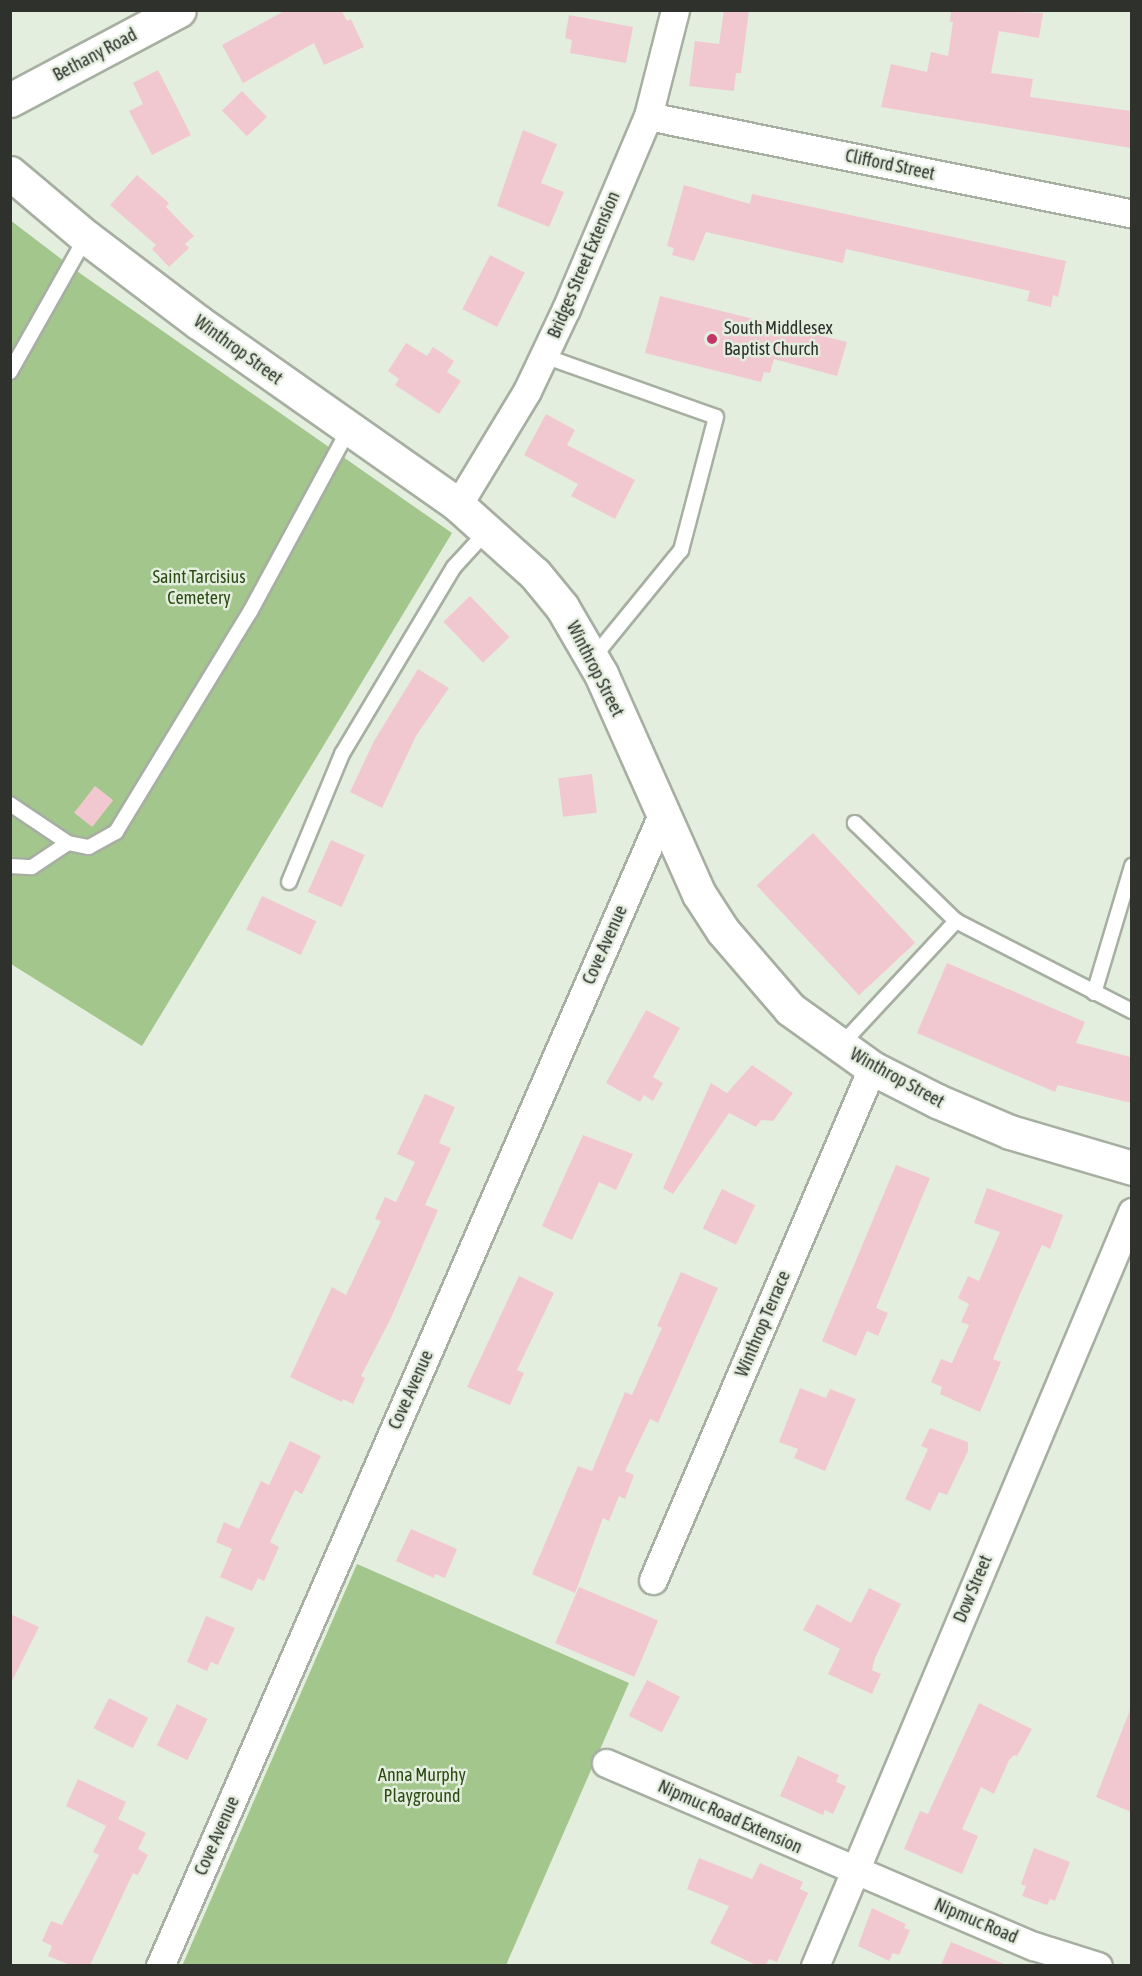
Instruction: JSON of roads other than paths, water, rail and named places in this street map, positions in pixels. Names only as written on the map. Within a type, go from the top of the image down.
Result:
[{"type":"street","name":"Bethany Road","points":[[10,100],[179,10]]},
{"type":"street","name":"Bridges Street Extension","points":[[458,505],[544,356],[648,116],[675,10]]},
{"type":"street","name":"Clifford Street","points":[[648,116],[1131,214]]},
{"type":"street","name":"Winthrop Street","points":[[10,173],[86,237],[349,429],[458,505],[488,529],[555,599],[593,658],[699,894],[723,931],[790,1009],[872,1068],[1010,1132],[1131,1168]]},
{"type":"street","name":"Cove Avenue","points":[[160,1965],[662,815]]},
{"type":"street","name":"Winthrop Terrace","points":[[653,1580],[872,1068]]},
{"type":"street","name":"Dow Street","points":[[815,1965],[1131,1212]]},
{"type":"street","name":"Nipmuc Road Extension","points":[[606,1763],[855,1871]]},
{"type":"street","name":"Nipmuc Road","points":[[855,1871],[1034,1946],[1098,1965]]},
{"type":"lane","points":[[10,372],[86,237]]},
{"type":"lane","points":[[544,356],[716,417],[681,550],[593,658]]},
{"type":"lane","points":[[10,804],[68,843],[89,847],[116,832],[250,612],[349,429]]},
{"type":"lane","points":[[289,882],[342,754],[454,567],[488,529]]},
{"type":"lane","points":[[855,824],[956,921],[1131,1011]]},
{"type":"lane","points":[[10,867],[32,867],[68,843]]},
{"type":"lane","points":[[1094,993],[1131,866]]},
{"type":"lane","points":[[840,1046],[956,921]]},
{"type":"place","name":"South Middlesex Baptist Church","points":[[712,339]]},
{"type":"park label","name":"Saint Tarcisius Cemetery","points":[[199,588]]},
{"type":"park label","name":"Anna Murphy Playground","points":[[422,1786]]}]
